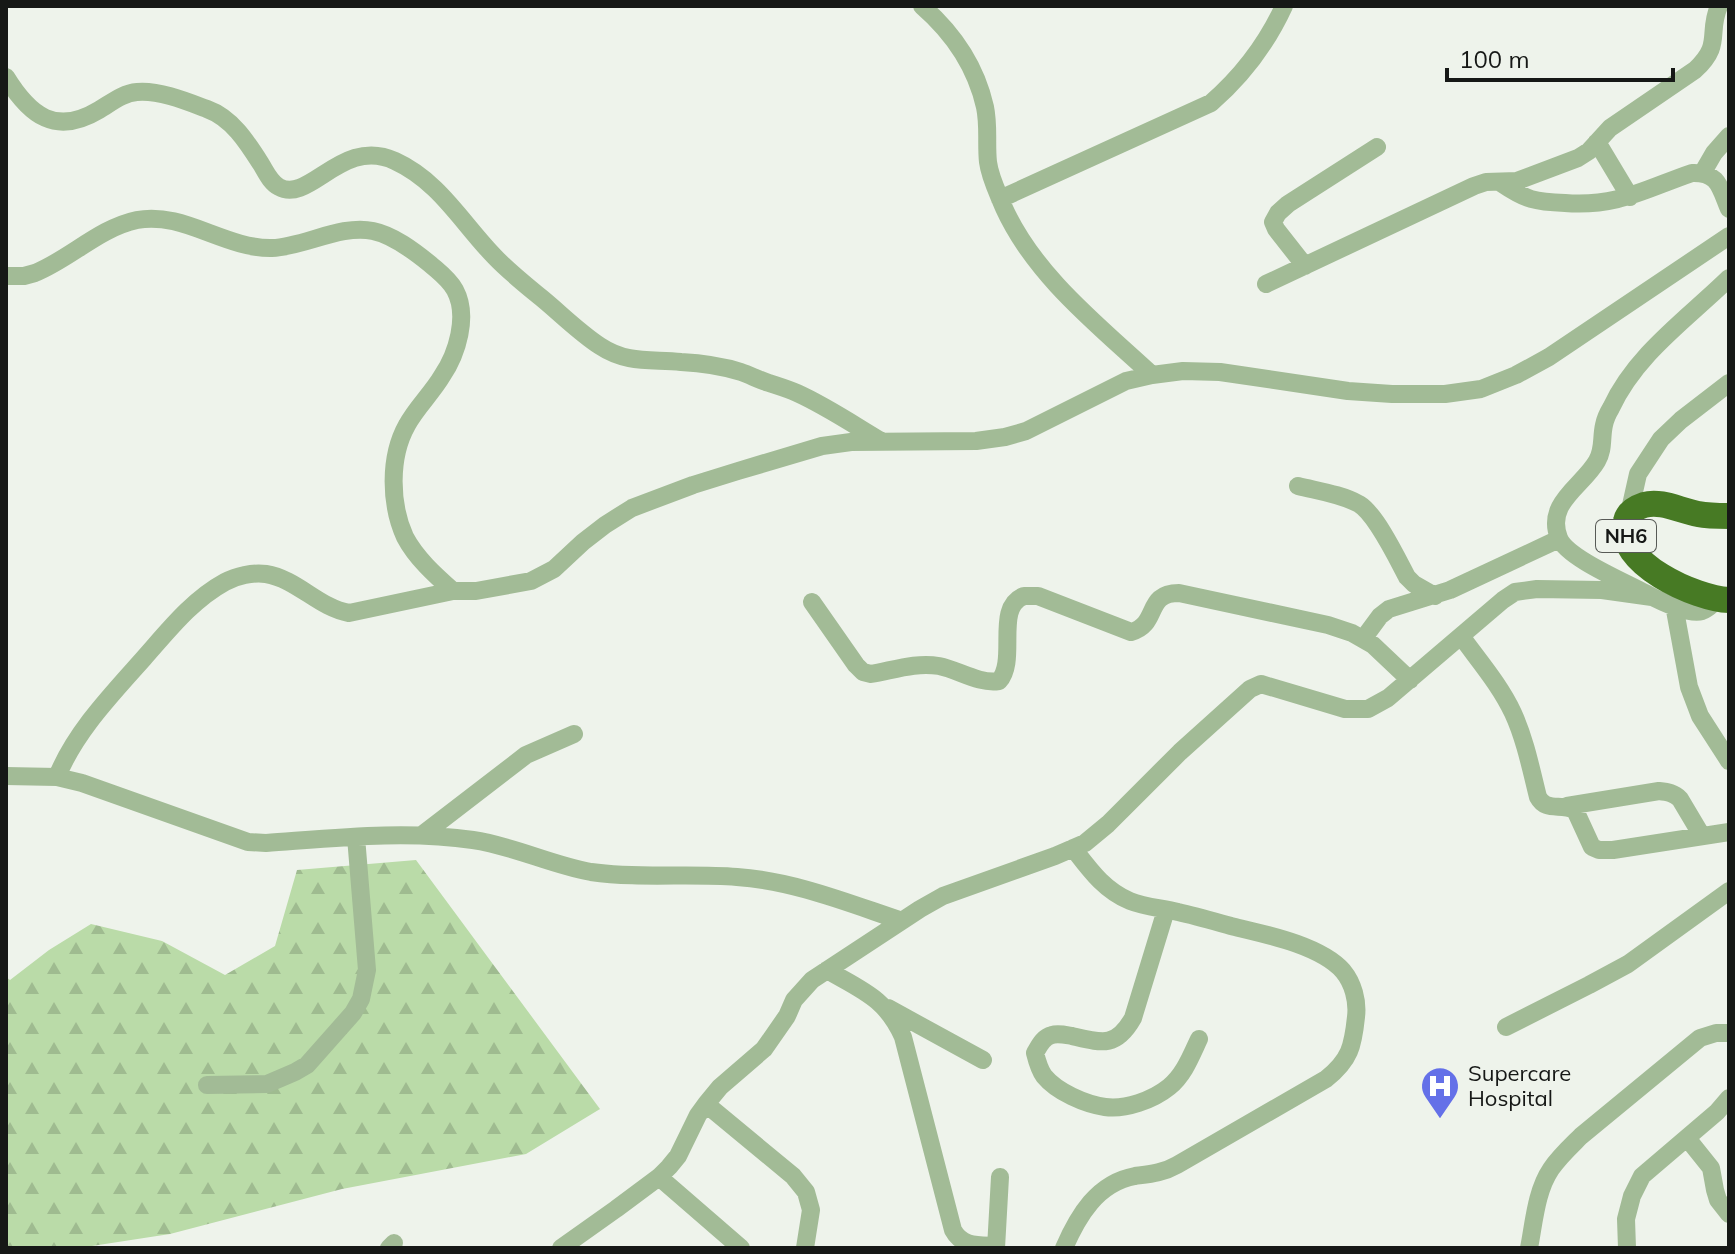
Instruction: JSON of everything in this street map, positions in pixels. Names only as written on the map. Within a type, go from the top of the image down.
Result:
[{"type":"highway","name":"NH6","points":[[1723,600],[1686,590],[1654,571],[1638,556],[1626,536],[1625,524],[1629,514],[1646,504],[1697,514],[1729,516]]},
{"type":"street","points":[[922,6],[961,47],[975,77],[985,106],[988,162],[993,181],[1025,245],[1040,266],[1078,305],[1152,375]]},
{"type":"street","points":[[1000,199],[1211,103],[1245,68],[1273,30],[1284,6]]},
{"type":"street","points":[[1266,284],[1474,186],[1486,182],[1517,181],[1578,158],[1589,151],[1610,128],[1706,60],[1721,14]]},
{"type":"street","points":[[6,77],[30,108],[64,123],[81,120],[136,92],[156,93],[211,110],[230,122],[247,142],[269,178],[280,188],[290,190],[305,186],[357,156],[374,154],[393,159],[425,179],[495,258],[600,346],[621,356],[644,361],[694,363],[741,372],[796,392],[884,442]]},
{"type":"street","points":[[1703,172],[1729,136]]},
{"type":"street","points":[[1597,142],[1630,197]]},
{"type":"street","points":[[1305,266],[1276,229],[1273,222],[1278,213],[1377,147]]},
{"type":"street","points":[[1501,183],[1526,198],[1541,202],[1587,205],[1630,197],[1692,173],[1703,172],[1712,175],[1729,209]]},
{"type":"street","points":[[6,276],[35,273],[120,225],[154,219],[176,222],[241,243],[272,248],[358,230],[373,231],[390,237],[420,256],[449,281],[456,292],[461,319],[451,362],[406,426],[396,454],[394,485],[398,515],[405,536],[418,556],[453,591]]},
{"type":"street","points":[[57,777],[79,736],[177,621],[225,582],[246,574],[266,574],[287,582],[334,610],[349,613],[453,591],[476,591],[531,581],[554,569],[583,542],[632,508],[693,485],[822,446],[851,442],[976,441],[1005,437],[1026,431],[1126,381],[1152,375],[1183,371],[1220,372],[1348,391],[1392,394],[1445,394],[1481,389],[1549,357],[1729,236]]},
{"type":"street","points":[[1723,600],[1706,609],[1691,612],[1652,597],[1572,554],[1559,539],[1556,522],[1560,503],[1596,462],[1603,446],[1604,425],[1623,387],[1653,348],[1729,278]]},
{"type":"street","points":[[1629,514],[1638,474],[1661,439],[1729,383]]},
{"type":"street","points":[[1298,486],[1362,506],[1407,577],[1435,596]]},
{"type":"street","points":[[1363,639],[1389,609],[1435,596],[1559,539]]},
{"type":"street","points":[[561,1248],[659,1177],[678,1156],[706,1104],[720,1087],[764,1049],[802,990],[827,970],[943,896],[1085,843],[1250,689],[1261,684],[1345,709],[1368,709],[1388,698],[1515,592],[1537,589],[1602,590],[1652,597]]},
{"type":"street","points":[[812,602],[856,665],[863,672],[871,674],[919,664],[949,668],[989,683],[999,681],[1005,675],[1007,665],[1008,612],[1025,596],[1038,596],[1131,632],[1141,629],[1147,622],[1157,600],[1169,593],[1179,593],[1352,633],[1373,645],[1410,680]]},
{"type":"street","points":[[1674,605],[1689,687],[1700,716],[1729,761]]},
{"type":"street","points":[[1461,636],[1501,690],[1514,715],[1542,804],[1547,807],[1567,806],[1668,792],[1680,799],[1702,836]]},
{"type":"street","points":[[422,835],[518,760],[574,734]]},
{"type":"street","points":[[6,776],[57,777],[110,792],[248,842],[443,836],[497,844],[591,872],[632,877],[702,875],[770,880],[902,921]]},
{"type":"street","points":[[1567,806],[1575,810],[1592,847],[1599,850],[1729,832]]},
{"type":"street","points":[[207,1085],[267,1084],[295,1072],[307,1065],[353,1013],[361,999],[367,970],[356,837]]},
{"type":"street","points":[[1064,1248],[1078,1216],[1101,1191],[1117,1181],[1165,1172],[1326,1079],[1348,1056],[1354,1039],[1357,1007],[1344,972],[1331,960],[1290,941],[1132,902],[1097,880],[1073,848]]},
{"type":"street","points":[[1506,1027],[1628,964],[1729,891]]},
{"type":"street","points":[[1166,910],[1133,1018],[1126,1031],[1116,1039],[1101,1043],[1051,1035],[1042,1041],[1035,1053],[1037,1063],[1054,1085],[1076,1098],[1106,1108],[1114,1107],[1137,1103],[1170,1087],[1183,1073],[1199,1039]]},
{"type":"street","points":[[827,970],[885,1007],[983,1060]]},
{"type":"street","points":[[885,1007],[903,1037],[953,1230],[958,1239],[965,1243],[996,1247],[1000,1177]]},
{"type":"street","points":[[1529,1248],[1542,1187],[1549,1171],[1563,1154],[1700,1038],[1729,1033]]},
{"type":"street","points":[[1627,1248],[1626,1219],[1642,1176],[1717,1112],[1729,1098]]},
{"type":"street","points":[[706,1104],[793,1176],[806,1192],[811,1210],[805,1248]]},
{"type":"street","points":[[1687,1138],[1711,1168],[1718,1200],[1729,1214]]},
{"type":"street","points":[[659,1177],[741,1248]]},
{"type":"green space","points":[[416,860],[600,1109],[526,1154],[342,1189],[170,1234],[79,1248],[6,1248],[6,977],[10,980],[49,950],[91,924],[162,941],[225,975],[275,946],[297,870]]},
{"type":"place","name":"Supercare Hospital","points":[[1440,1120]]}]
